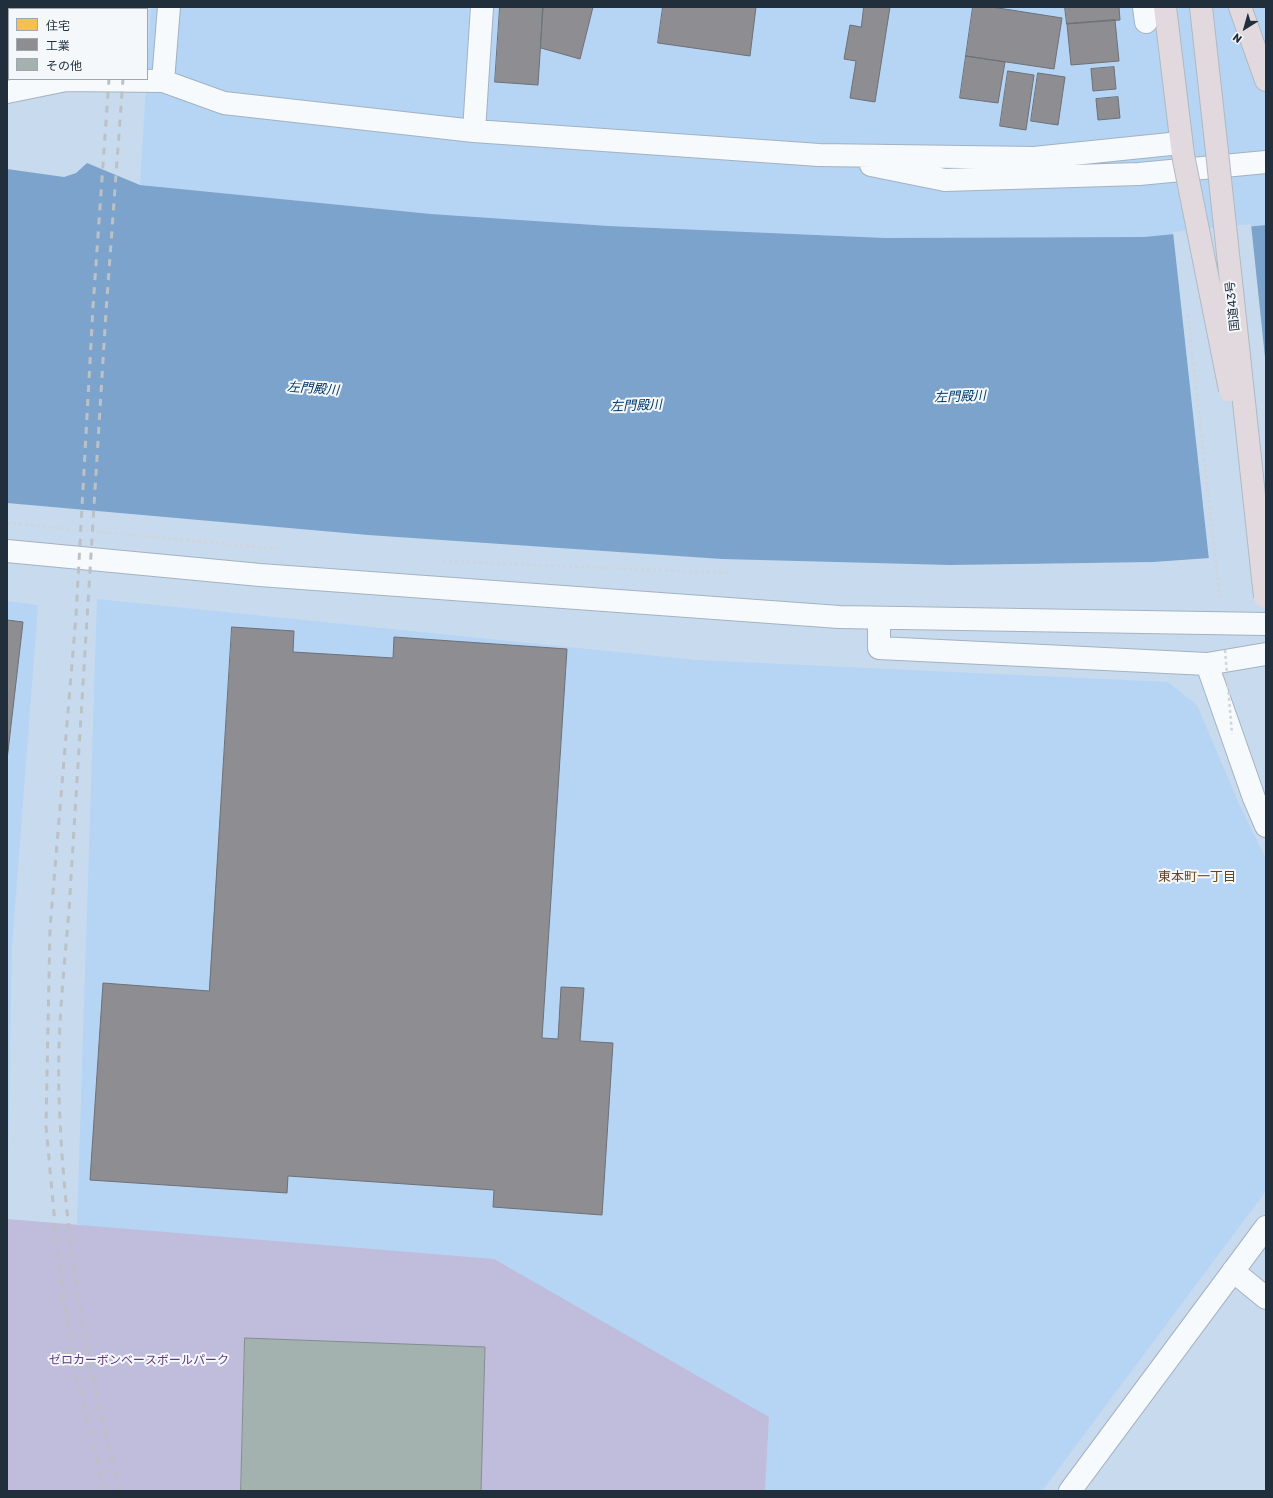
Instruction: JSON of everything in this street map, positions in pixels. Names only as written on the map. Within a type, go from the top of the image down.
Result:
[{"type":"highway","points":[[1165,7],[1182,149],[1258,530]]},
{"type":"highway","name":"国道43号","points":[[1201,7],[1266,604]]},
{"type":"highway","points":[[1240,7],[1266,80]]},
{"type":"street","points":[[163,80],[169,7]]},
{"type":"street","points":[[474,131],[482,7]]},
{"type":"street","points":[[7,92],[61,80]]},
{"type":"street","points":[[148,80],[163,80],[224,103],[474,131],[819,155],[1034,158],[1182,149]]},
{"type":"street","points":[[819,155],[945,180],[1139,174],[1266,162]]},
{"type":"street","points":[[7,550],[260,575],[823,616],[1266,624]]},
{"type":"street","points":[[879,618],[879,648],[1207,664],[1266,654]]},
{"type":"street","points":[[1207,664],[1266,826]]},
{"type":"street","points":[[1071,1491],[1266,1227]]},
{"type":"street","points":[[1233,1271],[1266,1298]]},
{"type":"path","points":[[1187,312],[1220,601]]},
{"type":"path","points":[[7,523],[281,550]]},
{"type":"path","points":[[438,561],[728,573]]},
{"type":"path","points":[[1225,650],[1232,734]]},
{"type":"shaded area","points":[[151,7],[1266,7],[1266,225],[1144,237],[885,238],[609,226],[431,214],[140,185],[146,80],[148,80]]},
{"type":"shaded area","points":[[97,599],[696,660],[1168,682],[1197,705],[1239,804],[1266,859],[1266,1191],[1042,1491],[765,1491],[769,1417],[77,1224]]},
{"type":"shaded area","points":[[7,601],[38,605],[12,947],[7,1219]]},
{"type":"green space","name":"ゼロカーボンベースボールパーク","points":[[7,1219],[494,1259],[769,1417],[765,1491],[7,1491]]},
{"type":"water","name":"左門殿川","points":[[87,163],[140,185],[431,214],[609,226],[885,238],[1144,237],[1266,225],[1266,554],[1153,562],[950,565],[722,559],[368,535],[7,503],[7,169],[64,177],[76,173]]},
{"type":"pier","points":[[1251,224],[1266,367],[1266,556],[1209,560],[1173,232]]},
{"type":"building: 住宅","points":[[7,7],[40,7],[8,8],[7,50]]},
{"type":"building: 工業","points":[[500,7],[543,7],[538,85],[495,82]]},
{"type":"building: 工業","points":[[543,7],[593,7],[580,59],[541,48]]},
{"type":"building: 工業","points":[[663,7],[756,7],[750,56],[658,43]]},
{"type":"building: 工業","points":[[864,7],[890,7],[875,102],[850,98],[856,61],[844,59],[850,25],[861,27]]},
{"type":"building: 工業","points":[[973,7],[992,7],[1062,18],[1054,69],[966,56]]},
{"type":"building: 工業","points":[[1065,7],[1119,7],[1120,20],[1067,24]]},
{"type":"building: 工業","points":[[1115,20],[1119,61],[1071,65],[1067,24]]},
{"type":"building: 工業","points":[[966,56],[1005,62],[998,103],[960,98]]},
{"type":"building: 工業","points":[[1114,67],[1116,89],[1093,91],[1091,69]]},
{"type":"building: 工業","points":[[1008,71],[1034,75],[1026,130],[1000,126]]},
{"type":"building: 工業","points":[[1038,73],[1065,77],[1058,125],[1031,121]]},
{"type":"building: 工業","points":[[1118,97],[1120,118],[1098,120],[1096,99]]},
{"type":"building: 工業","points":[[7,620],[23,622],[7,760]]},
{"type":"building: 工業","points":[[232,627],[294,631],[293,652],[393,658],[394,637],[567,649],[542,1038],[558,1039],[561,987],[584,988],[580,1041],[613,1043],[602,1215],[493,1207],[494,1190],[288,1176],[287,1193],[90,1180],[103,983],[209,991]]},
{"type":"building: その他","points":[[245,1338],[485,1347],[481,1491],[241,1491]]},
{"type":"railway","points":[[105,1491],[76,1377],[59,1268],[46,1126],[50,928],[76,616],[93,307],[109,80]]},
{"type":"railway","points":[[120,1491],[107,1442],[86,1344],[71,1244],[61,1144],[59,1048],[106,312],[123,80]]},
{"type":"district","name":"東本町一丁目","points":[[1197,877]]}]
